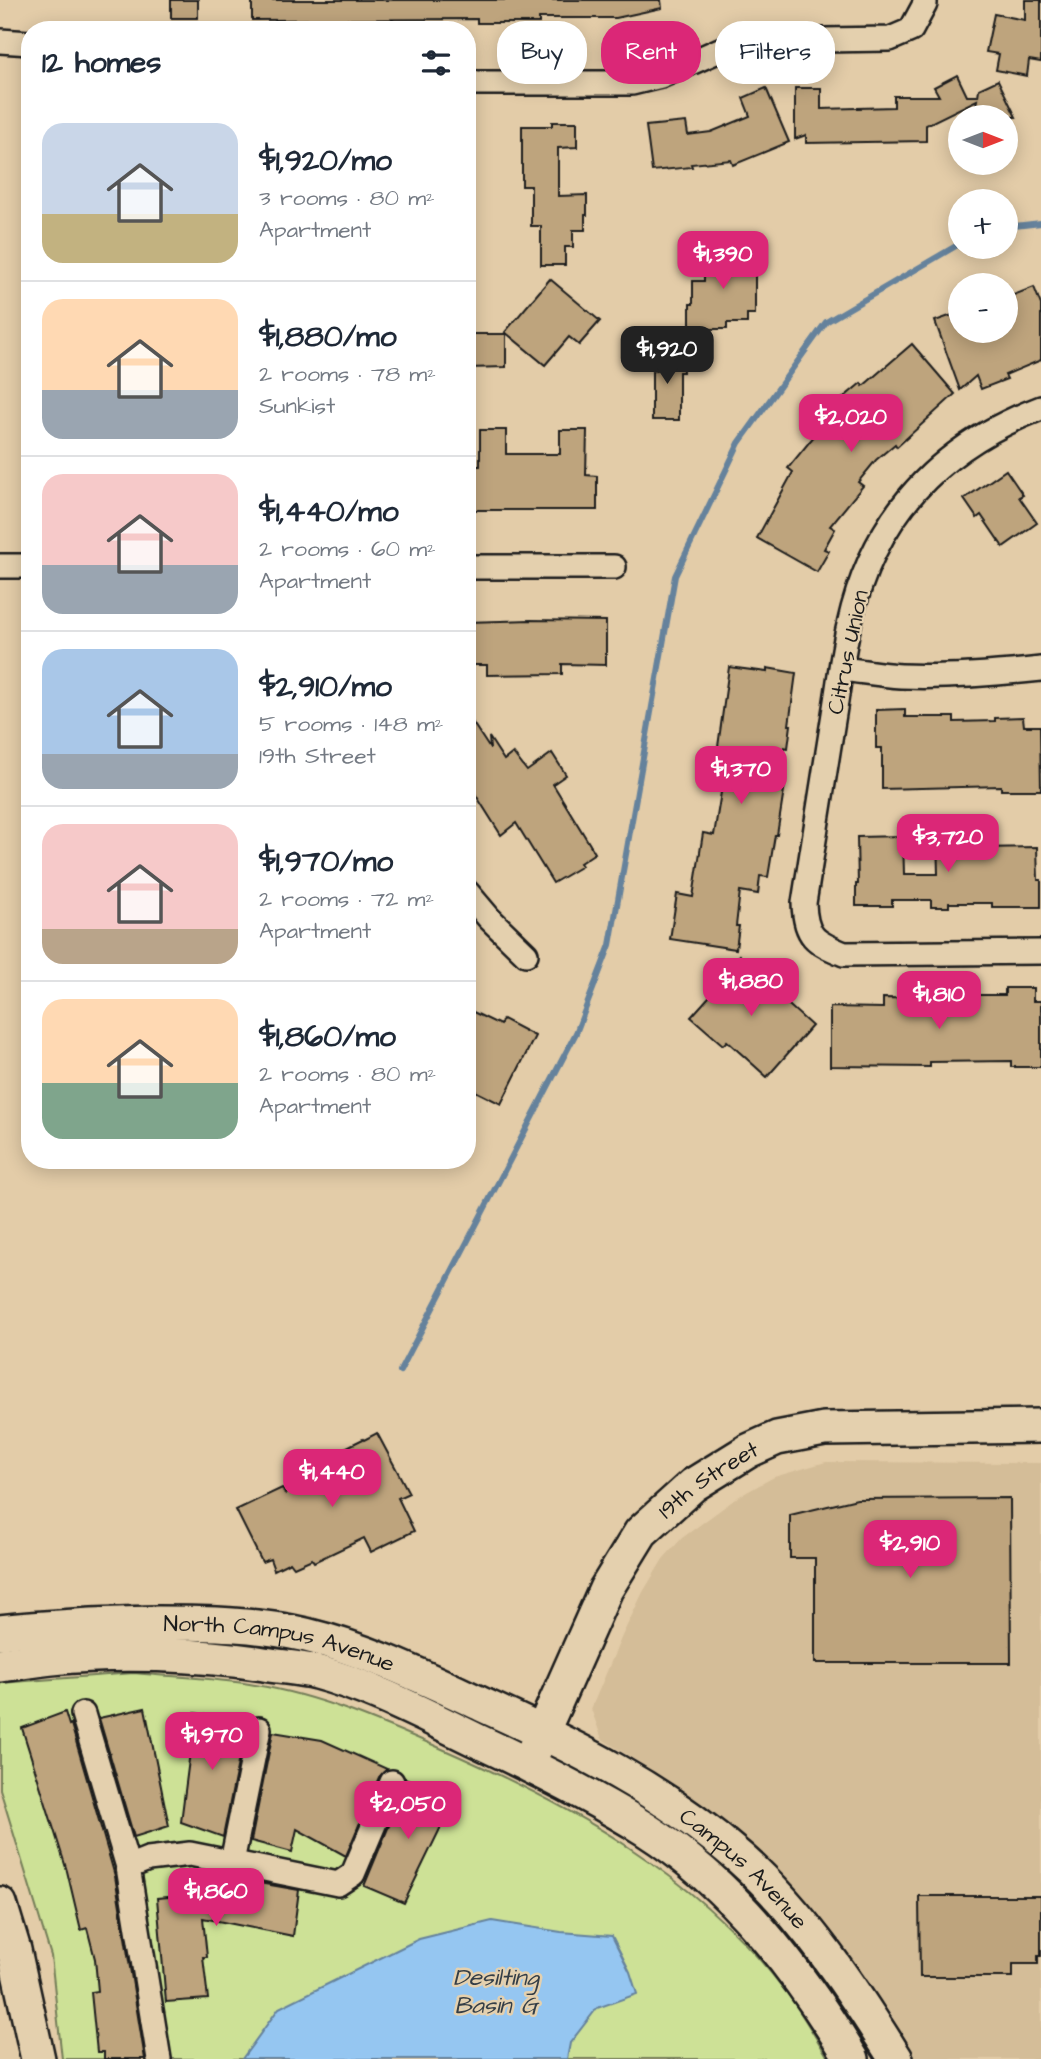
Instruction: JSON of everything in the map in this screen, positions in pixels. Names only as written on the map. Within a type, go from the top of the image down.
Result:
[{"type":"main road","name":"19th Street","points":[[527,1765],[606,1589],[641,1532],[693,1485],[748,1451],[777,1438],[824,1429],[1041,1426]]},
{"type":"main road","name":"North Campus Avenue","points":[[0,1632],[51,1626],[177,1623],[233,1625],[304,1634],[374,1655],[542,1732]]},
{"type":"main road","name":"North Campus Avenue","points":[[0,1665],[55,1657],[176,1656],[229,1659],[314,1672],[363,1687],[527,1765]]},
{"type":"main road","name":"Campus Avenue","points":[[542,1732],[596,1759],[666,1801],[743,1860],[783,1902],[831,1962],[896,2059]]},
{"type":"main road","name":"Campus Avenue","points":[[527,1765],[578,1789],[646,1830],[718,1887],[773,1945],[852,2059]]},
{"type":"main road","points":[[0,1904],[14,1950],[38,2059]]},
{"type":"street","points":[[476,83],[632,83],[661,76],[722,49],[756,41],[890,39],[911,30],[925,0]]},
{"type":"street","points":[[0,41],[21,42]]},
{"type":"street","name":"Citrus Union","points":[[1041,408],[1012,419],[981,436],[946,461],[914,490],[887,526],[866,568],[849,624],[804,903],[804,922],[812,936],[825,946],[844,954],[1041,952]]},
{"type":"street","points":[[0,566],[21,566]]},
{"type":"street","points":[[476,567],[614,567]]},
{"type":"street","points":[[842,669],[899,676],[942,676],[996,674],[1041,668]]},
{"type":"street","points":[[476,903],[526,954]]},
{"type":"street","points":[[83,1714],[128,1867],[159,2059]]},
{"type":"street","points":[[232,1862],[259,1729]]},
{"type":"street","points":[[128,1867],[149,1859],[190,1854],[338,1884],[353,1874],[392,1782]]},
{"type":"shaded area","points":[[826,1462],[1041,1463],[1041,2059],[916,2059],[891,2014],[817,1911],[752,1845],[682,1789],[602,1739],[591,1709],[643,1592],[663,1559],[682,1538],[738,1497],[774,1477]]},
{"type":"green space","points":[[134,1673],[240,1683],[326,1702],[489,1770],[584,1819],[672,1878],[751,1950],[786,1992],[829,2059],[62,2059],[51,1956],[0,1789],[0,1683]]},
{"type":"water","name":"Desilting Basin G","points":[[492,1921],[561,1932],[612,1936],[630,1972],[637,1994],[597,2008],[570,2043],[567,2059],[242,2059],[279,2008],[419,1939]]},
{"type":"building","points":[[171,0],[198,0],[198,18],[171,18]]},
{"type":"building","points":[[252,0],[661,0],[662,8],[616,18],[539,18],[539,21],[497,23],[477,23],[477,19],[252,20]]},
{"type":"building","points":[[1025,0],[1041,0],[1041,62],[1029,60],[1027,76],[996,70],[999,54],[986,52],[994,14],[1025,20]]},
{"type":"building","points":[[957,75],[967,96],[978,96],[979,89],[998,80],[1010,105],[976,105],[977,100],[967,105],[948,105],[948,114],[926,125],[926,141],[806,143],[806,135],[795,139],[795,88],[821,88],[821,109],[894,107],[894,96],[939,96],[934,87]]},
{"type":"building","points":[[766,88],[789,142],[733,165],[731,160],[652,171],[646,126],[686,122],[688,135],[711,132],[750,116],[743,98]]},
{"type":"building","points":[[552,122],[577,122],[577,147],[558,148],[558,196],[587,195],[585,230],[573,230],[573,247],[565,247],[565,265],[541,265],[541,226],[531,226],[531,186],[522,186],[522,126],[552,126]]},
{"type":"building","points":[[704,246],[730,246],[730,262],[755,262],[755,314],[747,314],[747,323],[727,323],[727,329],[697,329],[690,324],[693,281],[704,281]]},
{"type":"building","points":[[550,279],[600,321],[579,345],[569,337],[545,365],[505,332]]},
{"type":"building","points":[[1034,287],[1041,305],[1041,360],[1005,375],[1007,379],[981,389],[976,376],[960,390],[935,321],[948,316],[948,343],[1018,343],[1018,293]]},
{"type":"building","points":[[476,334],[506,334],[506,367],[476,368]]},
{"type":"building","points":[[912,344],[955,394],[897,447],[895,444],[876,460],[858,482],[863,486],[830,526],[835,529],[824,549],[829,551],[817,572],[757,538],[793,472],[788,468],[833,413],[830,409],[861,383],[863,386]]},
{"type":"building","points":[[676,348],[682,355],[683,372],[679,372],[679,420],[652,420],[652,371],[657,371],[657,355],[664,349]]},
{"type":"building","points":[[480,430],[506,430],[506,454],[560,454],[560,430],[587,430],[586,475],[597,476],[597,510],[476,510],[476,466],[480,466]]},
{"type":"building","points":[[1006,470],[1023,495],[1019,497],[1037,523],[1003,547],[981,515],[977,518],[964,499]]},
{"type":"building","points":[[606,621],[606,665],[562,664],[562,674],[487,675],[487,665],[476,665],[476,622]]},
{"type":"building","points":[[729,667],[767,672],[767,668],[796,673],[788,748],[784,747],[779,783],[785,784],[768,877],[760,876],[758,894],[740,891],[736,949],[670,939],[677,894],[693,897],[703,833],[714,835],[726,762],[716,761]]},
{"type":"building","points":[[905,709],[905,717],[954,717],[954,722],[1023,717],[1024,726],[1040,726],[1041,790],[1001,790],[1001,786],[882,789],[882,748],[876,748],[876,710]]},
{"type":"building","points":[[476,728],[490,749],[489,737],[504,760],[513,753],[527,771],[552,753],[566,775],[553,784],[595,853],[580,863],[582,866],[553,883],[516,823],[501,835],[476,795]]},
{"type":"building","points":[[976,834],[976,848],[1037,847],[1041,907],[992,907],[992,903],[949,903],[949,907],[931,907],[931,900],[892,900],[892,906],[856,906],[857,837],[903,836],[904,874],[938,874],[937,835]]},
{"type":"building","points":[[739,955],[760,975],[758,977],[812,1026],[767,1077],[727,1041],[723,1045],[691,1017],[717,988],[713,984]]},
{"type":"building","points":[[1005,988],[1033,988],[1033,1001],[1041,1001],[1041,1067],[1011,1067],[1011,1061],[930,1062],[930,1067],[830,1066],[830,1007],[883,1008],[883,998],[949,999],[963,998],[963,995],[1005,995]]},
{"type":"building","points":[[476,1013],[500,1025],[503,1019],[535,1036],[501,1104],[476,1092]]},
{"type":"building","points":[[377,1433],[409,1493],[398,1498],[414,1531],[371,1552],[364,1538],[314,1562],[312,1559],[294,1567],[290,1562],[274,1570],[270,1559],[262,1562],[236,1510],[282,1488],[285,1494],[329,1471],[323,1459]]},
{"type":"building","points":[[1010,1498],[1011,1663],[815,1663],[815,1558],[790,1558],[790,1515],[857,1499]]},
{"type":"building","points":[[145,1708],[169,1826],[134,1837],[99,1718]]},
{"type":"building","points":[[65,1712],[69,1725],[71,1724],[115,1876],[145,2059],[104,2059],[104,2052],[97,2052],[91,1992],[98,1991],[95,1959],[87,1928],[81,1930],[67,1871],[22,1728]]},
{"type":"building","points":[[195,1713],[242,1722],[241,1727],[245,1728],[223,1837],[181,1822]]},
{"type":"building","points":[[273,1732],[322,1740],[387,1769],[379,1777],[346,1856],[297,1829],[292,1852],[251,1841]]},
{"type":"building","points":[[405,1778],[454,1800],[404,1903],[364,1886],[405,1787]]},
{"type":"building","points":[[218,1876],[299,1890],[293,1936],[203,1918],[207,1957],[203,1957],[208,1999],[166,2002],[157,1898],[216,1893]]},
{"type":"building","points":[[919,1896],[1041,1896],[1041,1956],[1038,1956],[1038,1964],[1013,1964],[1013,1977],[920,1977]]},
{"type":"waterway","points":[[1018,226],[1041,223]]},
{"type":"waterway","points":[[400,1371],[576,1033],[610,945],[675,576],[739,443],[826,322],[948,251]]}]
